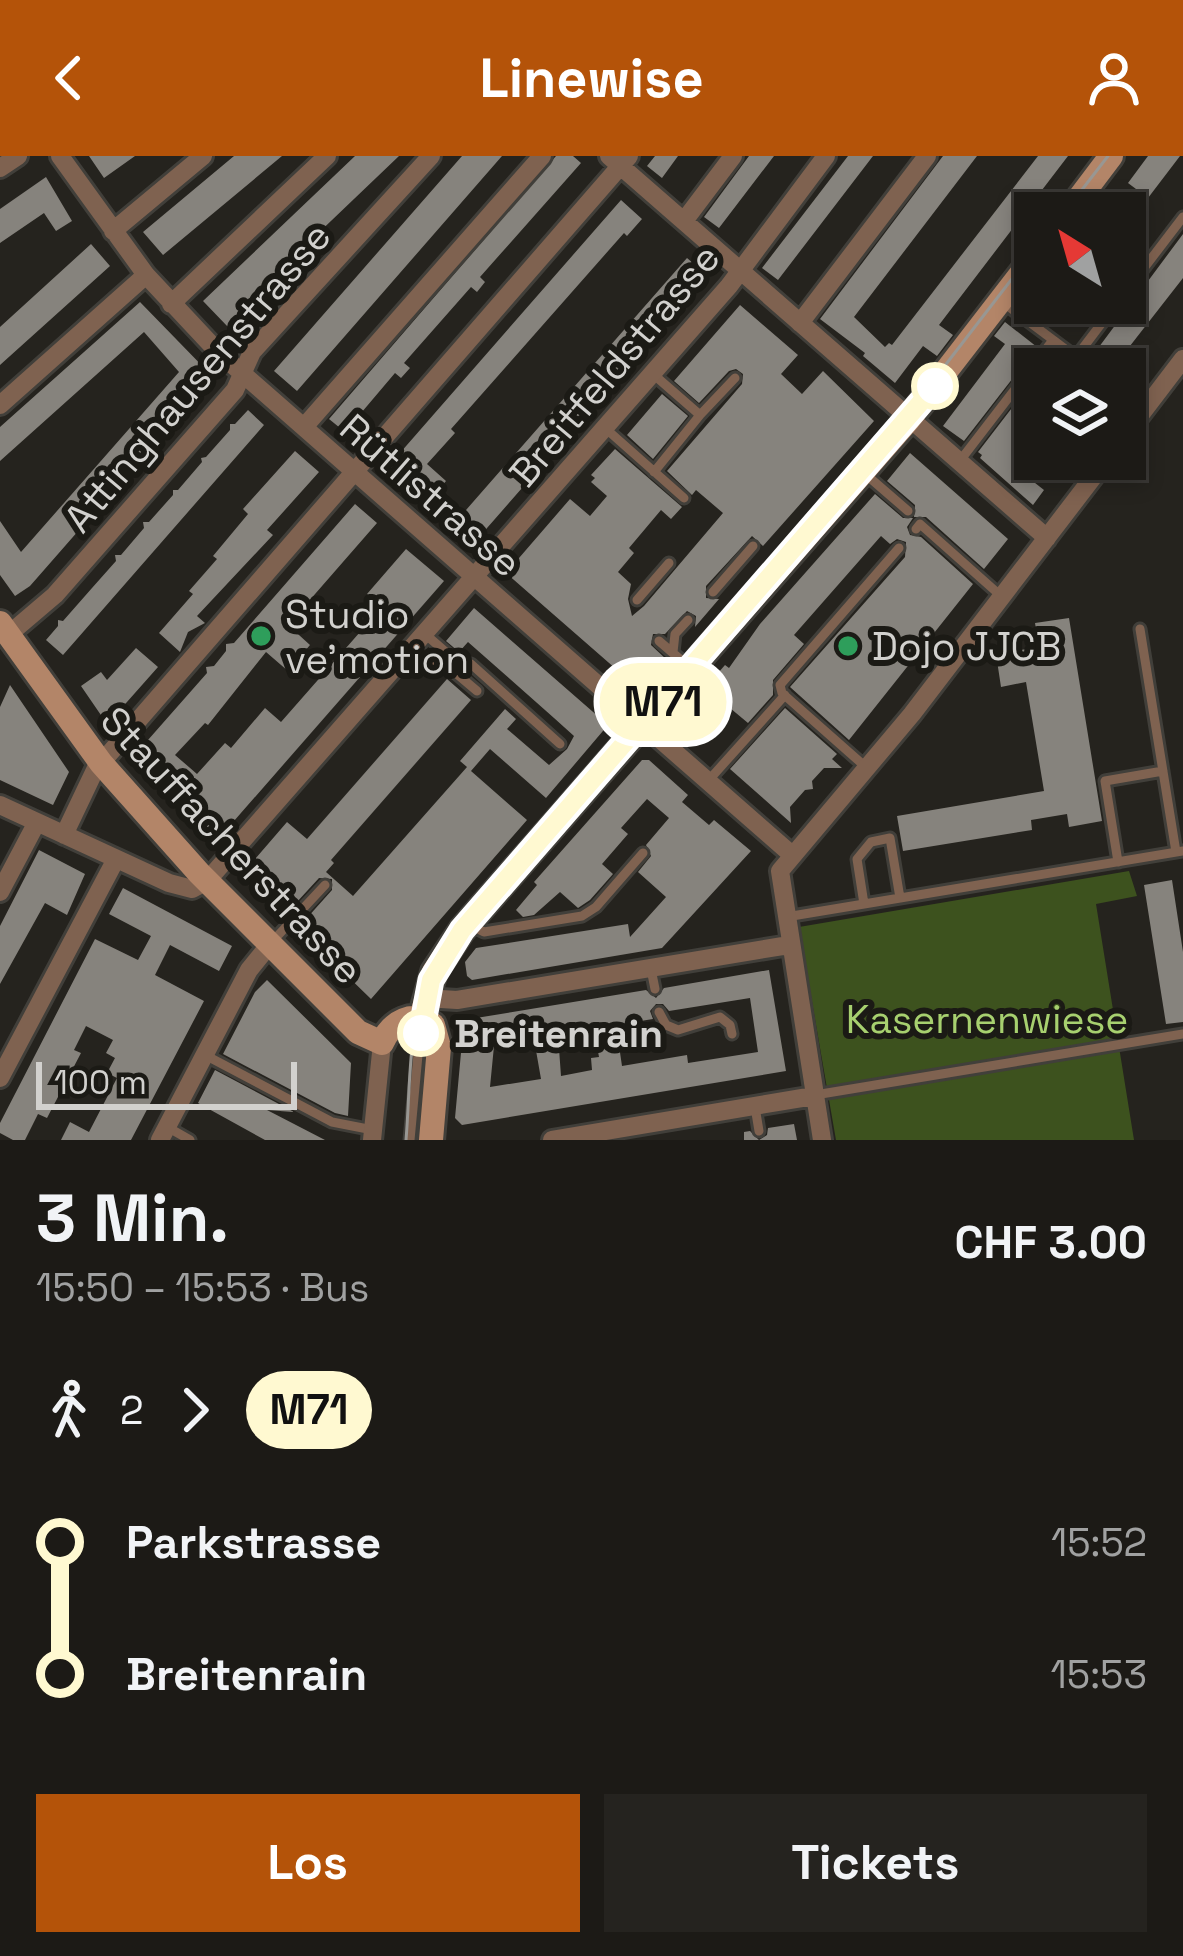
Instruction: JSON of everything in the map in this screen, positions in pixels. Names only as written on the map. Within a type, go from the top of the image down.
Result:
[{"type":"street","points":[[0,168],[18,156]]},
{"type":"street","name":"Rütlistrasse","points":[[59,156],[171,304],[243,375],[791,854]]},
{"type":"street","points":[[113,231],[203,156]]},
{"type":"street","points":[[171,304],[326,156]]},
{"type":"street","name":"Attinghausenstrasse","points":[[4,629],[55,595],[235,390],[252,352],[431,156]]},
{"type":"street","points":[[304,427],[542,156]]},
{"type":"street","name":"Breitfeldstrasse","points":[[684,221],[734,156]]},
{"type":"street","name":"Breitfeldstrasse","points":[[207,881],[286,800],[653,374],[740,271],[826,156]]},
{"type":"street","points":[[800,323],[927,156]]},
{"type":"street","points":[[1084,192],[1111,156]]},
{"type":"street","points":[[64,835],[101,763],[356,473],[620,160],[1047,538]]},
{"type":"street","points":[[0,405],[146,274]]},
{"type":"street","points":[[423,1008],[439,964],[468,924],[644,724],[682,661],[746,607],[909,419],[1014,283]]},
{"type":"street","points":[[1146,407],[1183,359]]},
{"type":"street","points":[[822,1140],[780,871],[868,769],[1091,480]]},
{"type":"street","name":"Stauffacherstrasse","points":[[4,629],[101,763],[207,881],[358,1032],[382,1042]]},
{"type":"street","points":[[0,805],[182,888],[197,888],[207,881]]},
{"type":"street","points":[[0,892],[37,822]]},
{"type":"street","points":[[0,1078],[116,859]]},
{"type":"street","points":[[164,1134],[249,970],[270,944]]},
{"type":"street","points":[[372,1135],[382,1042],[399,1022],[423,1008],[457,1000],[653,979],[789,945]]},
{"type":"street","points":[[423,1008],[439,1047],[431,1140]]},
{"type":"street","points":[[552,1140],[814,1096]]},
{"type":"lane","points":[[1146,265],[1183,217]]},
{"type":"lane","points":[[1001,300],[1064,348]]},
{"type":"lane","points":[[1083,348],[1102,324]]},
{"type":"lane","points":[[959,462],[1053,340]]},
{"type":"lane","points":[[653,374],[700,416]]},
{"type":"lane","points":[[654,472],[735,378]]},
{"type":"lane","points":[[605,428],[684,498]]},
{"type":"lane","points":[[863,472],[908,511]]},
{"type":"lane","points":[[916,529],[920,524],[1002,596]]},
{"type":"lane","points":[[746,607],[716,588],[753,546]]},
{"type":"lane","points":[[868,769],[780,688],[899,548]]},
{"type":"lane","points":[[637,599],[669,563]]},
{"type":"lane","points":[[682,661],[675,634],[688,620]]},
{"type":"lane","points":[[785,917],[1180,852],[1140,629]]},
{"type":"lane","points":[[425,634],[456,661],[471,664],[560,744]]},
{"type":"lane","points":[[659,641],[682,661]]},
{"type":"lane","points":[[408,653],[421,664],[451,669],[477,691]]},
{"type":"lane","points":[[708,782],[785,695]]},
{"type":"lane","points":[[1118,862],[1105,781],[1163,770]]},
{"type":"lane","points":[[864,904],[857,859],[872,842],[890,838],[900,898]]},
{"type":"lane","points":[[468,924],[484,932],[582,916],[596,907],[644,853]]},
{"type":"lane","points":[[270,944],[325,885]]},
{"type":"lane","points":[[410,1140],[423,1008]]},
{"type":"lane","points":[[659,1012],[663,1023],[678,1030],[720,1017],[732,1034]]},
{"type":"lane","points":[[814,1096],[1183,1034]]},
{"type":"lane","points":[[205,1055],[332,1122],[372,1135]]},
{"type":"lane","points":[[755,1106],[759,1131]]},
{"type":"lane","points":[[164,1134],[190,1140]]},
{"type":"green space","name":"Kasernenwiese","points":[[1129,871],[1137,896],[1096,904],[1134,1140],[836,1140],[799,927]]},
{"type":"building","points":[[89,156],[135,156],[104,178]]},
{"type":"building","points":[[234,156],[282,156],[163,255],[143,232]]},
{"type":"building","points":[[355,156],[399,156],[242,306],[245,310],[228,327],[203,301]]},
{"type":"building","points":[[462,156],[502,156],[297,391],[274,371]]},
{"type":"building","points":[[556,156],[573,156],[581,163],[480,277],[485,282],[477,292],[471,287],[404,363],[410,368],[401,378],[395,373],[345,432],[329,419]]},
{"type":"building","points":[[655,156],[678,156],[662,178],[647,166]]},
{"type":"building","points":[[749,156],[774,156],[719,228],[704,217]]},
{"type":"building","points":[[848,156],[873,156],[778,280],[762,268]]},
{"type":"building","points":[[943,156],[977,156],[854,317],[885,347],[892,345],[1038,156],[1068,156],[1041,192],[1014,192],[1014,227],[939,325],[953,335],[937,356],[923,346],[895,383],[820,319]]},
{"type":"building","points":[[1148,156],[1180,156],[1148,198],[1128,183]]},
{"type":"building","points":[[46,177],[72,221],[56,231],[44,213],[0,243],[0,209]]},
{"type":"building","points":[[621,200],[642,219],[627,236],[624,233],[451,429],[455,433],[427,464],[446,481],[427,504],[386,469]]},
{"type":"building","points":[[1183,234],[1183,278],[1128,348],[1098,348],[1116,324],[1146,324],[1146,284]]},
{"type":"building","points":[[91,244],[110,266],[0,365],[0,327]]},
{"type":"building","points":[[687,258],[708,276],[473,544],[452,526]]},
{"type":"building","points":[[140,302],[213,377],[30,586],[15,596],[0,575],[0,521],[21,552],[179,372],[144,332],[0,461],[0,427]]},
{"type":"building","points":[[740,305],[798,355],[781,374],[802,394],[823,371],[874,421],[763,546],[752,536],[706,586],[706,598],[719,599],[695,627],[696,616],[687,611],[665,634],[653,634],[651,645],[667,660],[640,690],[506,573],[570,499],[590,516],[607,496],[591,482],[595,478],[591,475],[615,449],[682,507],[671,519],[661,510],[629,548],[634,553],[618,572],[631,584],[632,616],[644,606],[723,513],[696,490],[692,495],[667,471],[742,384],[743,374],[729,371],[699,403],[674,381]]},
{"type":"building","points":[[1005,322],[1037,347],[1014,348],[1014,377],[964,441],[943,426],[1005,344],[994,336]]},
{"type":"building","points":[[662,394],[688,416],[653,459],[627,435]]},
{"type":"building","points":[[1014,405],[1014,480],[1031,480],[1044,490],[1033,505],[980,458],[978,452]]},
{"type":"building","points":[[248,410],[264,425],[63,655],[46,640],[58,620],[63,621],[116,561],[115,555],[121,555],[144,528],[143,522],[149,522],[230,430],[230,424]]},
{"type":"building","points":[[295,451],[319,472],[267,530],[273,535],[197,616],[205,623],[188,632],[180,652],[159,633],[193,594],[189,591],[217,559],[213,556],[248,514],[243,509]]},
{"type":"building","points":[[910,453],[1008,539],[984,569],[926,517],[914,517],[915,505],[887,481]]},
{"type":"building","points":[[875,494],[903,518],[913,518],[907,527],[910,535],[921,537],[973,584],[849,740],[790,687],[905,557],[906,542],[897,539],[890,544],[881,536],[794,635],[804,644],[773,680],[773,695],[748,723],[730,708],[700,742],[676,721],[725,665],[729,668],[760,624]]},
{"type":"building","points":[[355,504],[377,523],[288,625],[310,645],[288,671],[266,652],[208,725],[175,755],[197,774],[225,743],[231,748],[265,708],[281,722],[382,607],[367,594],[406,549],[444,581],[213,845],[173,801],[176,798],[133,757],[207,673],[206,667],[214,666],[226,644],[234,643]]},
{"type":"building","points":[[474,608],[608,725],[546,798],[490,749],[471,771],[527,820],[371,999],[298,928],[332,890],[332,879],[319,878],[296,903],[288,894],[281,901],[269,889],[264,894],[243,873],[287,822],[307,839],[447,679],[471,700],[331,860],[334,863],[326,872],[353,896],[467,767],[460,761],[505,709],[516,719],[507,729],[549,765],[567,749],[574,736],[554,718],[468,642],[459,652],[446,641]]},
{"type":"building","points":[[1069,618],[1102,821],[1069,827],[1067,814],[1031,820],[1032,830],[903,851],[897,816],[1044,791],[1026,682],[1001,687],[996,654],[1039,647],[1035,623]]},
{"type":"building","points":[[136,648],[158,667],[105,721],[81,686],[101,672],[107,680]]},
{"type":"building","points":[[10,685],[69,772],[53,805],[0,780],[0,707]]},
{"type":"building","points":[[785,708],[837,754],[832,759],[842,768],[824,768],[812,781],[813,789],[805,790],[790,807],[791,823],[730,769]]},
{"type":"building","points":[[642,760],[649,760],[688,795],[682,802],[709,825],[714,820],[751,851],[662,948],[472,980],[465,962],[476,948],[628,924],[630,937],[666,897],[638,872],[651,856],[646,845],[669,818],[647,799],[621,828],[628,834],[602,864],[613,874],[590,900],[578,908],[560,892],[534,915],[523,917],[516,910],[537,885],[534,882]]},
{"type":"building","points":[[39,850],[85,874],[67,915],[45,903],[0,984],[0,926]]},
{"type":"building","points":[[1172,880],[1183,952],[1183,1022],[1166,1024],[1144,885]]},
{"type":"building","points":[[123,888],[232,946],[219,971],[170,945],[155,975],[204,1001],[131,1140],[61,1140],[70,1122],[89,1132],[117,1078],[107,1073],[115,1058],[106,1053],[113,1040],[86,1026],[74,1050],[81,1053],[47,1118],[38,1114],[25,1140],[13,1140],[0,1133],[0,1123],[95,939],[138,960],[151,936],[109,914]]},
{"type":"building","points":[[769,970],[786,1071],[462,1125],[455,1118],[464,1020],[646,990],[656,998],[664,988]],"holes":[[[750,998],[758,1052],[688,1063],[687,1055],[622,1066],[616,1025],[653,1019],[650,1011],[656,1004],[669,1011]],[[594,1029],[599,1057],[591,1058],[592,1070],[561,1076],[558,1035]],[[534,1039],[541,1079],[490,1087],[494,1046]]]},
{"type":"building","points":[[267,980],[351,1063],[348,1116],[223,1054],[255,992]]},
{"type":"building","points":[[215,1070],[294,1112],[267,1110],[325,1140],[265,1140],[198,1103]]},
{"type":"building","points":[[794,1124],[797,1140],[759,1140],[768,1128]]},
{"type":"building","points":[[750,1131],[759,1140],[744,1140],[744,1132]]},
{"type":"tram line","points":[[1080,192],[1108,156]]},
{"type":"tram line","points":[[406,1140],[415,1024],[435,959],[906,416],[1014,276]]},
{"type":"bus line","name":"M71","points":[[421,1033],[431,980],[462,930],[935,386]]},
{"type":"place","name":"Studio ve'motion","points":[[261,636]]},
{"type":"place","name":"Dojo JJCB","points":[[848,646]]},
{"type":"place","name":"Breitenrain","points":[[421,1033]]}]
